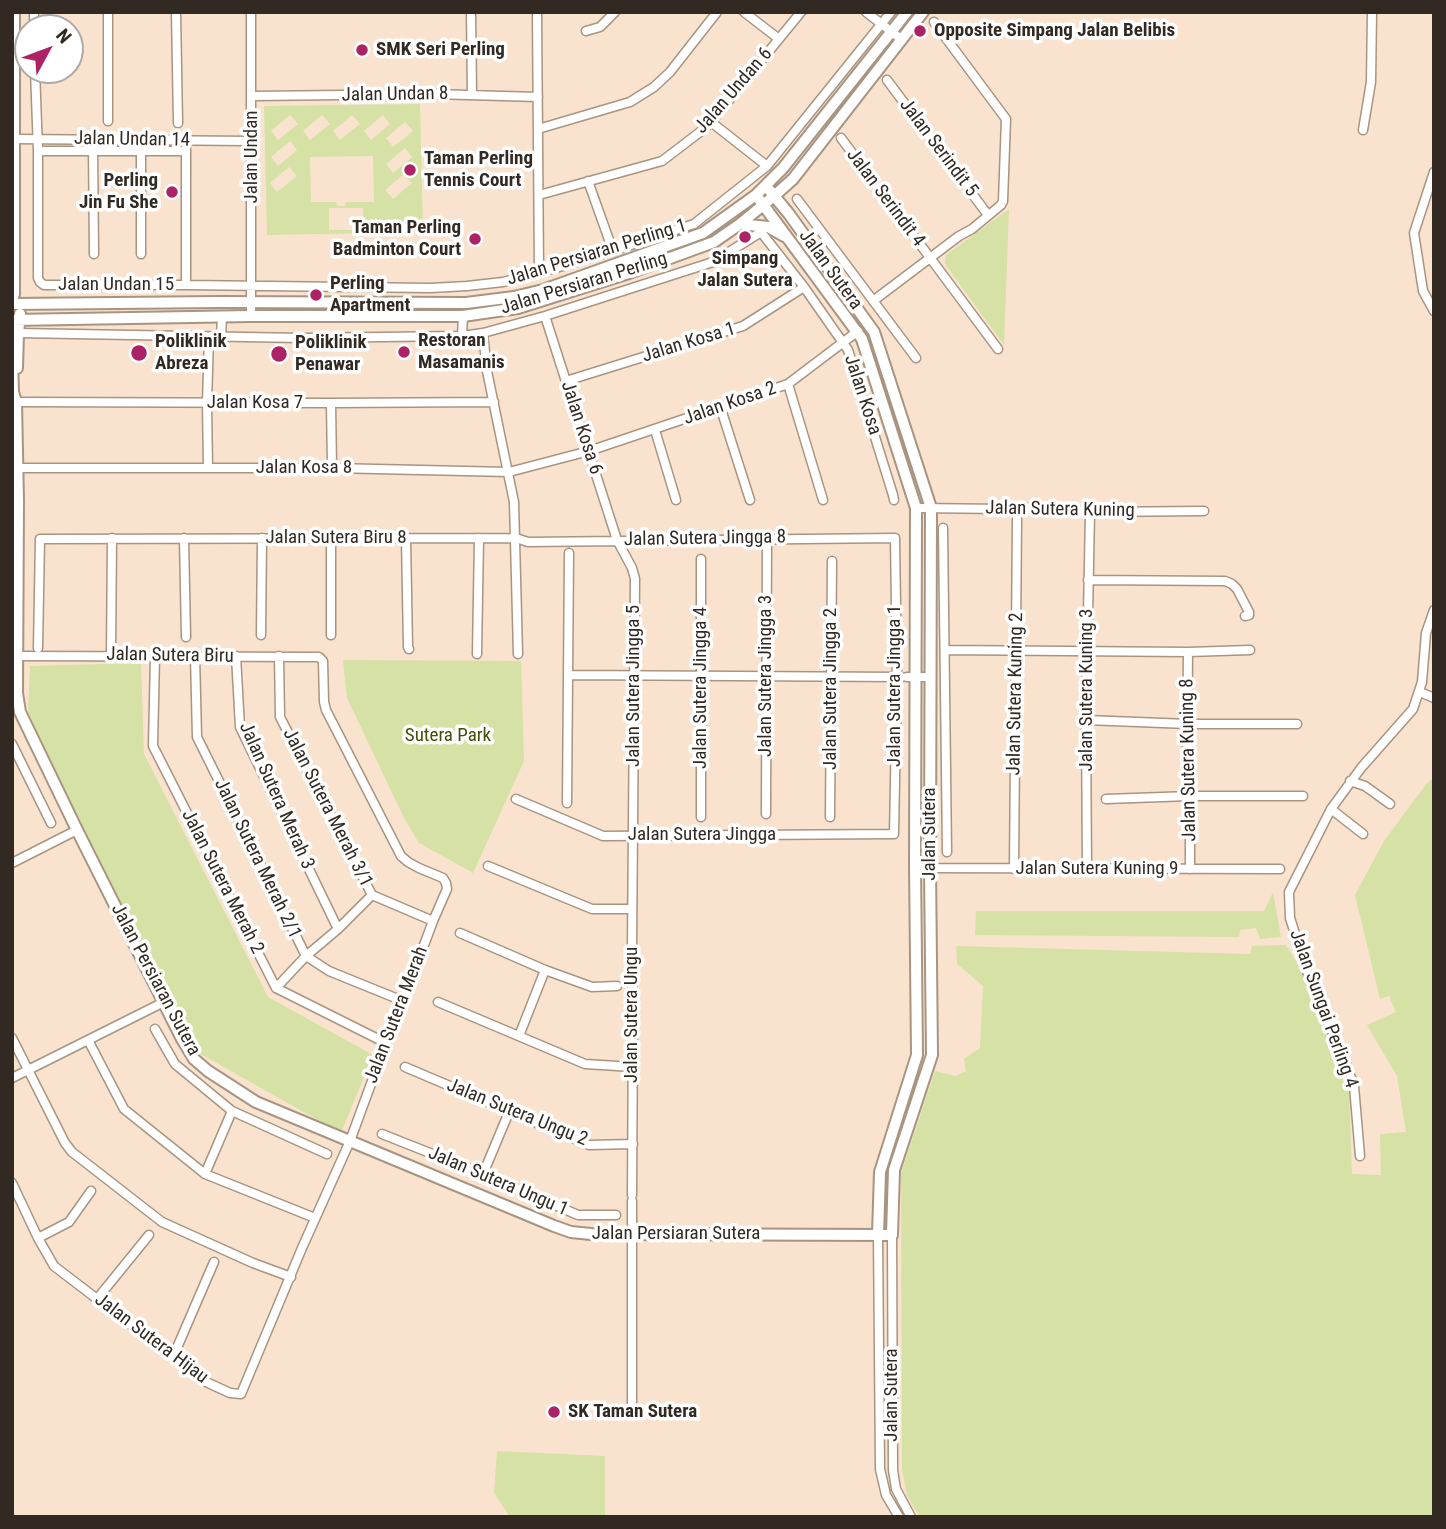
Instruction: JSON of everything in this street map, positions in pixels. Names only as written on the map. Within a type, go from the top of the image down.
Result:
[{"type":"street","name":"Jalan Persiaran Sutera","points":[[14,12],[13,277],[18,301],[18,392],[15,400]]},
{"type":"street","points":[[108,12],[108,121]]},
{"type":"street","points":[[176,12],[178,123]]},
{"type":"street","name":"Jalan Undan","points":[[251,12],[251,316]]},
{"type":"street","points":[[471,12],[472,94]]},
{"type":"street","points":[[537,12],[539,273]]},
{"type":"street","points":[[586,31],[600,27],[615,12]]},
{"type":"street","points":[[538,129],[629,102],[654,87],[670,72],[717,12]]},
{"type":"street","points":[[744,12],[779,40]]},
{"type":"street","name":"Jalan Undan 6","points":[[538,195],[662,160],[711,122],[801,12]]},
{"type":"street","points":[[866,12],[901,39]]},
{"type":"street","name":"Jalan Persiaran Perling 1","points":[[252,286],[430,288],[503,282],[613,251],[694,224],[767,166],[886,28],[891,12]]},
{"type":"street","name":"Jalan Persiaran Perling","points":[[18,301],[466,303],[514,298],[543,290],[703,233],[756,195],[783,168],[886,28],[906,12]]},
{"type":"street","name":"Jalan Persiaran Perling","points":[[16,320],[463,316],[518,308],[632,272],[714,242],[740,225],[774,196],[793,179],[923,12]]},
{"type":"street","points":[[1363,130],[1371,82],[1372,12]]},
{"type":"street","points":[[855,306],[873,301],[972,229],[1003,201],[1004,116],[934,22]]},
{"type":"street","name":"Jalan Serindit 5","points":[[887,80],[988,215]]},
{"type":"street","name":"Jalan Undan 15","points":[[35,84],[40,282],[44,285],[252,286]]},
{"type":"street","name":"Jalan Undan 8","points":[[252,96],[472,94],[538,97]]},
{"type":"street","points":[[711,122],[767,166]]},
{"type":"street","name":"Jalan Serindit 4","points":[[841,138],[998,349]]},
{"type":"street","name":"Jalan Undan 14","points":[[14,139],[251,141]]},
{"type":"street","points":[[93,139],[94,254]]},
{"type":"street","points":[[141,140],[141,254]]},
{"type":"street","points":[[186,140],[186,285]]},
{"type":"street","points":[[38,151],[186,151]]},
{"type":"street","points":[[1433,177],[1415,233],[1423,291],[1433,310]]},
{"type":"street","points":[[789,215],[788,193],[793,179]]},
{"type":"street","points":[[588,181],[613,251]]},
{"type":"street","name":"Jalan Sutera","points":[[766,186],[874,332],[931,508],[932,1055],[894,1170],[892,1235],[893,1470],[897,1489],[911,1517]]},
{"type":"street","name":"Jalan Sutera","points":[[756,195],[858,331],[916,508],[905,677],[915,864],[917,1055],[880,1172],[878,1235],[880,1469],[886,1495],[899,1517]]},
{"type":"street","points":[[797,199],[916,358]]},
{"type":"street","points":[[740,225],[768,228],[789,240]]},
{"type":"street","name":"Jalan Kosa","points":[[545,316],[713,262],[761,232],[848,350],[894,500]]},
{"type":"street","points":[[13,277],[20,293],[18,301]]},
{"type":"street","name":"Jalan Kosa 1","points":[[566,381],[743,327],[804,287]]},
{"type":"street","points":[[864,316],[873,301]]},
{"type":"street","points":[[462,336],[463,316]]},
{"type":"street","points":[[18,333],[302,338],[462,336],[484,333],[545,316]]},
{"type":"street","name":"Jalan Kosa 6","points":[[545,316],[617,540]]},
{"type":"street","points":[[221,337],[222,317]]},
{"type":"street","points":[[18,333],[35,319]]},
{"type":"street","name":"Jalan Kosa 2","points":[[589,451],[788,384],[858,331]]},
{"type":"street","points":[[484,333],[487,371],[514,502],[518,654]]},
{"type":"street","points":[[208,468],[209,337]]},
{"type":"street","name":"Jalan Persiaran Sutera","points":[[12,359],[16,468],[16,656],[20,712],[194,1059],[256,1102],[571,1232],[892,1235]]},
{"type":"street","points":[[788,384],[823,500]]},
{"type":"street","name":"Jalan Kosa 7","points":[[15,400],[207,403],[494,401]]},
{"type":"street","points":[[331,403],[332,468]]},
{"type":"street","points":[[720,406],[750,500]]},
{"type":"street","points":[[655,430],[676,500]]},
{"type":"street","name":"Jalan Kosa 8","points":[[16,468],[332,468],[509,472],[589,451]]},
{"type":"street","name":"Jalan Sutera Kuning","points":[[916,508],[1043,507],[1090,512],[1204,511]]},
{"type":"street","name":"Jalan Sutera Kuning 3","points":[[1087,869],[1086,720],[1090,512]]},
{"type":"street","name":"Jalan Sutera Kuning 2","points":[[1014,869],[1017,519]]},
{"type":"street","points":[[943,528],[947,852]]},
{"type":"street","points":[[111,655],[112,538]]},
{"type":"street","points":[[184,538],[186,637]]},
{"type":"street","points":[[261,635],[262,538]]},
{"type":"street","points":[[331,538],[331,635]]},
{"type":"street","points":[[406,538],[409,649]]},
{"type":"street","points":[[477,654],[479,538]]},
{"type":"street","name":"Jalan Sutera Jingga 8","points":[[516,538],[528,542],[895,538]]},
{"type":"street","name":"Jalan Sutera Biru 8","points":[[38,648],[40,539],[516,538]]},
{"type":"street","name":"Jalan Sutera Jingga 3","points":[[766,538],[766,814]]},
{"type":"street","name":"Jalan Sutera Jingga 1","points":[[894,834],[905,677],[895,538]]},
{"type":"street","name":"Jalan Sutera Jingga 5","points":[[617,540],[635,579],[633,836]]},
{"type":"street","points":[[567,803],[569,553]]},
{"type":"street","name":"Jalan Sutera Jingga 4","points":[[701,559],[701,817]]},
{"type":"street","name":"Jalan Sutera Jingga 2","points":[[830,817],[832,561]]},
{"type":"street","points":[[1088,580],[1225,581],[1237,589],[1249,612],[1249,615],[1245,616]]},
{"type":"street","name":"Jalan Sungai Perling 4","points":[[1360,1156],[1351,1075],[1308,974],[1290,918],[1289,892],[1331,809],[1350,781],[1413,709],[1420,692],[1425,666],[1426,633],[1434,610]]},
{"type":"street","points":[[945,650],[1250,650]]},
{"type":"street","name":"Jalan Sutera Kuning 8","points":[[1188,652],[1190,869]]},
{"type":"street","name":"Jalan Sutera Biru","points":[[16,656],[319,657],[323,661],[326,710],[401,856],[419,868],[443,878],[447,890]]},
{"type":"street","name":"Jalan Sutera Merah 2","points":[[155,656],[153,746],[276,988]]},
{"type":"street","name":"Jalan Sutera Merah 2/1","points":[[195,656],[197,737],[306,956],[329,971],[404,1001]]},
{"type":"street","name":"Jalan Sutera Merah 3","points":[[236,656],[240,727],[338,929]]},
{"type":"street","name":"Jalan Sutera Merah 3/1","points":[[279,656],[280,717],[372,895],[433,921]]},
{"type":"street","points":[[569,676],[930,677]]},
{"type":"street","points":[[1420,692],[1434,698]]},
{"type":"street","points":[[1086,720],[1297,724]]},
{"type":"street","points":[[12,744],[51,824]]},
{"type":"street","points":[[1350,781],[1365,786],[1390,804]]},
{"type":"street","points":[[1106,799],[1303,796]]},
{"type":"street","name":"Jalan Sutera Jingga","points":[[516,799],[603,836],[894,834]]},
{"type":"street","points":[[1331,809],[1363,834]]},
{"type":"street","points":[[12,863],[77,830]]},
{"type":"street","name":"Jalan Sutera Ungu","points":[[632,1409],[633,836]]},
{"type":"street","name":"Jalan Sutera Kuning 9","points":[[915,864],[930,868],[1280,869]]},
{"type":"street","points":[[488,866],[592,909],[632,909]]},
{"type":"street","name":"Jalan Sutera Merah","points":[[350,1141],[447,890]]},
{"type":"street","points":[[372,895],[306,956],[276,988],[386,1043]]},
{"type":"street","points":[[460,933],[592,987],[617,986]]},
{"type":"street","points":[[520,1036],[545,970]]},
{"type":"street","points":[[12,1078],[164,1002]]},
{"type":"street","points":[[438,1002],[585,1064],[633,1067]]},
{"type":"street","points":[[155,1029],[175,1065],[232,1111],[327,1154]]},
{"type":"street","points":[[12,1038],[68,1148],[82,1160],[162,1222],[291,1277]]},
{"type":"street","points":[[88,1040],[124,1109],[205,1174],[315,1218]]},
{"type":"street","name":"Jalan Sutera Ungu 2","points":[[405,1067],[589,1145],[633,1144]]},
{"type":"street","points":[[205,1174],[232,1111]]},
{"type":"street","points":[[483,1174],[509,1112]]},
{"type":"street","name":"Jalan Sutera Ungu 1","points":[[382,1134],[578,1215],[616,1215]]},
{"type":"street","name":"Jalan Sutera Hijau","points":[[12,1183],[54,1266],[204,1381],[230,1393],[241,1394],[350,1141]]},
{"type":"street","points":[[38,1238],[69,1222],[91,1191]]},
{"type":"street","points":[[97,1299],[149,1235]]},
{"type":"street","points":[[173,1357],[214,1262]]},
{"type":"green space","name":"Taman Perling Tennis Court","points":[[420,104],[423,232],[267,235],[264,106]],"holes":[[[290,115],[298,124],[278,140],[271,131]],[[322,115],[330,124],[310,140],[303,131]],[[352,115],[360,124],[340,140],[333,131]],[[383,115],[390,124],[371,140],[364,131]],[[405,122],[413,131],[393,147],[386,138]],[[290,141],[297,150],[278,166],[271,157]],[[405,148],[412,157],[393,173],[386,164]],[[373,156],[374,202],[346,202],[345,206],[337,206],[336,202],[311,202],[310,157]],[[289,167],[297,176],[277,192],[270,183]],[[404,174],[412,183],[393,199],[385,190]],[[329,208],[363,208],[363,230],[329,230]]]},
{"type":"green space","points":[[1009,209],[1004,345],[945,264],[945,260],[946,255]]},
{"type":"green space","name":"Sutera Park","points":[[343,660],[521,661],[524,761],[473,873],[419,843],[404,818],[347,698]]},
{"type":"green space","points":[[141,663],[144,754],[268,997],[373,1055],[341,1133],[197,1052],[65,792],[28,712],[30,666]]},
{"type":"green space","points":[[1434,778],[1434,1517],[920,1517],[907,1495],[902,1469],[901,1173],[935,1071],[956,1076],[966,1071],[964,1059],[980,1048],[983,986],[957,964],[956,946],[1250,954],[1252,946],[1286,945],[1300,968],[1349,1088],[1352,1174],[1381,1175],[1380,1134],[1406,1132],[1397,1076],[1367,1025],[1396,1012],[1389,996],[1380,999],[1355,895],[1384,841],[1427,783]]},
{"type":"green space","points":[[1273,892],[1281,937],[1260,939],[1256,928],[1240,930],[1239,937],[975,935],[976,911],[1264,911]]},
{"type":"green space","points":[[497,1451],[605,1456],[605,1517],[510,1517],[494,1493]]},
{"type":"place","name":"Opposite Simpang Jalan Belibis","points":[[920,31]]},
{"type":"place","name":"SMK Seri Perling","points":[[362,50]]},
{"type":"place","name":"Taman Perling Tennis Court","points":[[410,170]]},
{"type":"place","name":"Perling Jin Fu She","points":[[172,192]]},
{"type":"place","name":"Simpang Jalan Sutera","points":[[745,237]]},
{"type":"place","name":"Taman Perling Badminton Court","points":[[475,239]]},
{"type":"place","name":"Perling Apartment","points":[[316,295]]},
{"type":"place","name":"Restoran Masamanis","points":[[404,352]]},
{"type":"place","name":"Poliklinik Abreza","points":[[139,353]]},
{"type":"place","name":"Poliklinik Penawar","points":[[279,354]]},
{"type":"place","name":"SK Taman Sutera","points":[[554,1412]]}]
